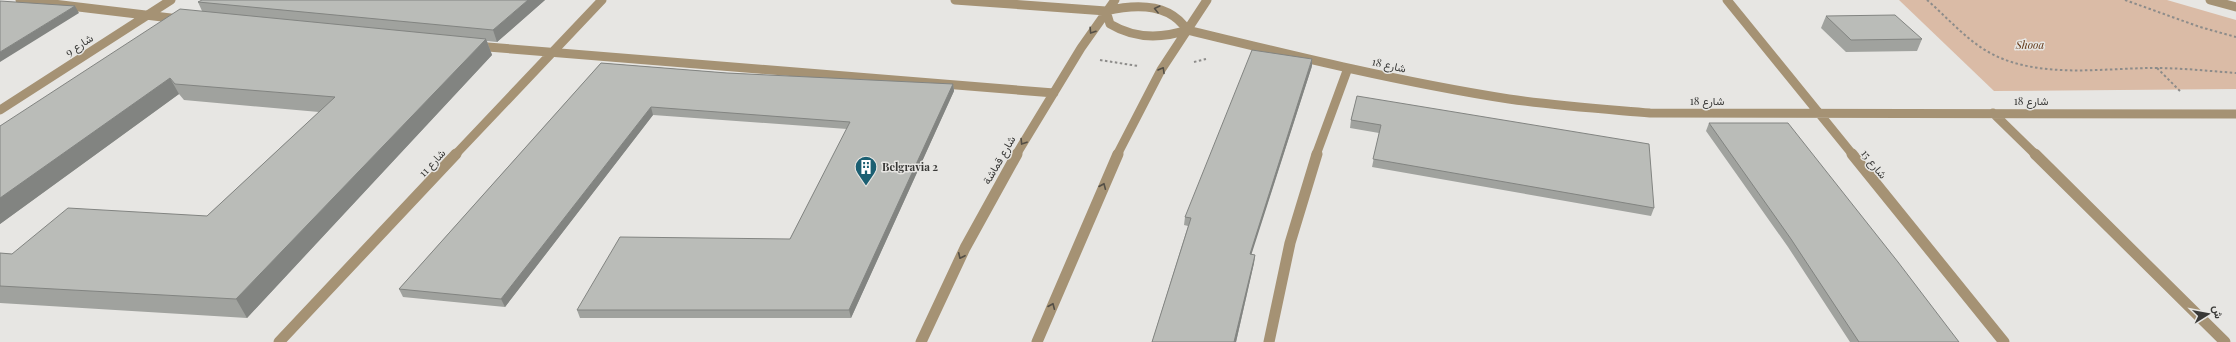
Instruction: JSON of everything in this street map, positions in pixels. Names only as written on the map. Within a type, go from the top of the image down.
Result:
[{"type":"street","points":[[20,0],[186,20]]},
{"type":"street","name":"شارع 9","points":[[0,110],[171,0]]},
{"type":"street","name":"شارع 11","points":[[280,342],[602,0]]},
{"type":"street","points":[[954,0],[1106,11],[1130,6],[1157,8],[1178,17],[1187,30]]},
{"type":"street","name":"شارع قماشة","points":[[921,342],[968,241],[1012,160],[1106,11],[1115,0]]},
{"type":"street","points":[[1037,342],[1111,167],[1162,70],[1207,0]]},
{"type":"street","name":"شارع 15","points":[[1727,0],[2004,342]]},
{"type":"street","points":[[2210,0],[2236,7]]},
{"type":"street","points":[[1106,11],[1110,24],[1122,31],[1139,36],[1165,37],[1187,30]]},
{"type":"street","name":"شارع 18","points":[[1187,30],[1414,83],[1570,107],[1650,113],[1817,112],[2236,114]]},
{"type":"street","points":[[464,45],[552,54],[1054,93]]},
{"type":"street","points":[[1269,342],[1290,243],[1319,147],[1348,68]]},
{"type":"street","points":[[1993,113],[2225,342]]},
{"type":"path","points":[[1927,0],[1982,48],[2003,59],[2023,64],[2046,69],[2156,68],[2236,73]]},
{"type":"path","points":[[2125,0],[2236,37]]},
{"type":"green space","name":"Shooa","points":[[1899,0],[2167,0],[2236,20],[2236,89],[1994,91]]},
{"type":"building","points":[[202,0],[528,0],[493,30],[198,2]]},
{"type":"building","points":[[0,1],[75,6],[0,52]]},
{"type":"building","points":[[180,9],[486,39],[236,299],[0,286],[0,253],[12,254],[68,208],[207,216],[335,97],[175,84],[170,78],[0,198],[0,126]]},
{"type":"building","points":[[1895,15],[1922,39],[1851,40],[1826,16]]},
{"type":"building","points":[[1252,50],[1312,59],[1250,254],[1255,255],[1234,342],[1152,342],[1191,218],[1185,217]]},
{"type":"building","points":[[601,63],[727,73],[953,84],[849,310],[577,310],[620,237],[790,239],[850,122],[651,107],[501,299],[399,289]]},
{"type":"building","points":[[1357,96],[1649,144],[1654,208],[1373,159],[1381,125],[1351,120]]},
{"type":"building","points":[[1709,123],[1788,123],[1959,342],[1859,342],[1791,239]]},
{"type":"place","name":"Belgravia 2","points":[[866,186]]}]
